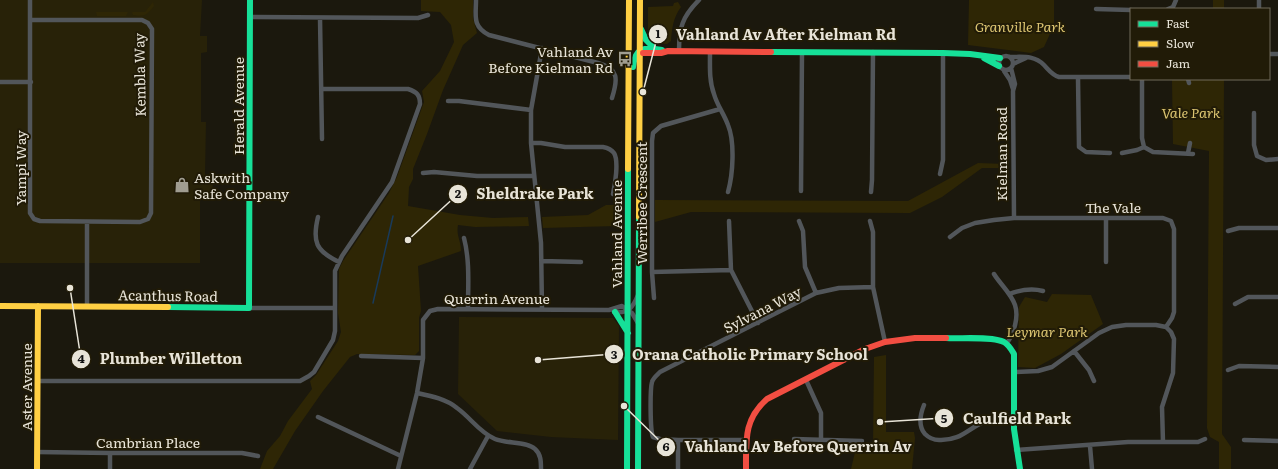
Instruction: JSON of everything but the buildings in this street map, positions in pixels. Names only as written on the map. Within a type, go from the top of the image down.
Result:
[{"type":"street","name":"Yampi Way","points":[[30,0],[30,213],[34,219],[40,221],[140,222],[148,219]]},
{"type":"street","name":"Herald Avenue","points":[[249,308],[250,0]]},
{"type":"street","points":[[476,0],[477,25],[482,31],[489,35],[606,65],[611,69],[616,78],[612,98]]},
{"type":"street","name":"Vahland Avenue","points":[[627,469],[629,0]]},
{"type":"street","points":[[640,0],[642,51]]},
{"type":"street","points":[[679,52],[679,35],[681,24],[690,9],[699,0]]},
{"type":"street","points":[[1170,8],[1173,7],[1176,0]]},
{"type":"street","points":[[1096,9],[1130,10]]},
{"type":"street","points":[[250,17],[418,18],[428,15]]},
{"type":"street","points":[[320,18],[322,139]]},
{"type":"street","name":"Kembla Way","points":[[31,20],[142,20],[148,23],[152,28],[151,213],[148,219]]},
{"type":"street","points":[[640,25],[646,40],[655,49]]},
{"type":"street","points":[[629,35],[635,46],[642,51]]},
{"type":"street","points":[[542,48],[532,110],[531,142],[542,261],[542,309]]},
{"type":"street","name":"Kielman Road","points":[[642,51],[655,49],[668,52]]},
{"type":"street","points":[[629,76],[633,69],[634,57],[642,51]]},
{"type":"street","name":"Vahland Avenue","points":[[638,469],[639,59],[642,51]]},
{"type":"street","name":"Kielman Road","points":[[642,51],[661,53],[873,52],[970,54],[981,57],[999,66],[1010,80],[1014,91]]},
{"type":"street","points":[[710,52],[712,87],[731,135],[731,180],[728,192]]},
{"type":"street","points":[[801,191],[802,52]]},
{"type":"street","points":[[871,192],[873,52]]},
{"type":"street","points":[[940,174],[943,160],[943,53]]},
{"type":"street","name":"Kielman Road","points":[[981,57],[1000,58],[1004,56],[1010,58],[1012,66],[1015,84],[1014,218]]},
{"type":"street","points":[[1010,58],[1029,57],[1039,61],[1055,76],[1059,77],[1130,77]]},
{"type":"street","points":[[1004,71],[1029,57]]},
{"type":"street","points":[[999,66],[998,62],[1000,58]]},
{"type":"street","points":[[1078,78],[1079,147],[1086,152],[1110,153]]},
{"type":"street","points":[[1142,80],[1142,138],[1144,146],[1153,152],[1193,154]]},
{"type":"street","points":[[0,82],[31,82]]},
{"type":"street","points":[[38,381],[300,381],[314,372],[330,346],[335,331],[335,271],[339,262],[392,182],[420,104],[420,98],[416,92],[408,89],[321,89]]},
{"type":"street","points":[[448,101],[532,110]]},
{"type":"street","name":"Werribee Crescent","points":[[654,298],[652,272],[653,133],[660,126],[720,109]]},
{"type":"street","points":[[1254,113],[1254,145],[1257,156],[1266,160],[1278,159]]},
{"type":"street","points":[[531,142],[541,142],[565,147],[603,147],[609,149],[614,153],[615,158],[615,182],[613,194]]},
{"type":"street","points":[[1188,153],[1190,143]]},
{"type":"street","points":[[1122,153],[1137,150],[1144,146]]},
{"type":"street","points":[[423,173],[434,172],[477,176],[534,176]]},
{"type":"street","points":[[318,217],[315,240],[318,248],[323,253],[339,262]]},
{"type":"street","name":"The Vale","points":[[950,237],[962,228],[975,223],[1014,218],[1163,218],[1171,221],[1174,229],[1174,312],[1166,327]]},
{"type":"street","points":[[1106,218],[1106,262]]},
{"type":"street","points":[[729,221],[731,270],[758,323]]},
{"type":"street","points":[[799,221],[803,230],[805,267],[816,293]]},
{"type":"street","points":[[870,221],[873,232],[873,287],[885,342]]},
{"type":"street","points":[[87,222],[87,306]]},
{"type":"street","points":[[1228,230],[1239,228],[1278,228]]},
{"type":"street","points":[[464,238],[468,273],[468,309]]},
{"type":"street","points":[[542,261],[581,262]]},
{"type":"street","points":[[652,272],[731,270]]},
{"type":"street","points":[[994,274],[1009,294],[1015,305],[1016,324],[1007,343]]},
{"type":"street","name":"Sylvana Way","points":[[746,440],[678,440],[656,438],[651,435],[651,387],[653,379],[660,372],[816,293],[839,288],[873,287]]},
{"type":"street","points":[[1009,294],[1035,289],[1043,291]]},
{"type":"street","points":[[638,296],[635,303],[628,310],[638,323]]},
{"type":"street","points":[[1235,304],[1248,297],[1278,297]]},
{"type":"street","name":"Acanthus Road","points":[[0,306],[335,308]]},
{"type":"street","name":"Aster Avenue","points":[[37,469],[38,306]]},
{"type":"street","name":"Querrin Avenue","points":[[398,469],[417,393],[423,358],[422,325],[425,315],[430,311],[438,309],[542,309],[612,311],[622,306],[628,310]]},
{"type":"street","points":[[612,311],[628,333]]},
{"type":"street","points":[[1014,372],[1038,371],[1052,367],[1099,333],[1111,328],[1126,325],[1156,325],[1166,327],[1171,332],[1174,339],[1173,373],[1162,407],[1163,442]]},
{"type":"street","points":[[746,469],[746,440],[748,426],[751,416],[760,404],[865,349],[885,342],[915,338],[994,339],[1007,343],[1011,347],[1014,354],[1014,418],[1016,450],[1020,469]]},
{"type":"street","points":[[1074,351],[1089,370],[1094,381]]},
{"type":"street","points":[[361,356],[423,358]]},
{"type":"street","points":[[1228,370],[1239,366],[1278,367]]},
{"type":"street","points":[[806,380],[821,413],[821,440]]},
{"type":"street","points":[[417,393],[437,398],[457,408],[488,436],[510,444],[529,445],[535,448],[541,459],[541,469]]},
{"type":"street","points":[[924,405],[920,419],[921,426],[926,435],[936,440],[953,439],[961,436],[989,420],[1006,417],[1014,418]]},
{"type":"street","points":[[318,417],[401,456]]},
{"type":"street","points":[[470,469],[488,436]]},
{"type":"street","points":[[794,439],[862,441]]},
{"type":"street","points":[[678,440],[678,469]]},
{"type":"street","points":[[1016,450],[1090,446],[1128,442],[1198,442],[1205,440]]},
{"type":"street","points":[[1244,440],[1278,441]]},
{"type":"street","points":[[1090,446],[1092,469]]},
{"type":"street","name":"Cambrian Place","points":[[37,452],[242,453],[258,456]]},
{"type":"street","points":[[110,453],[110,469]]},
{"type":"shaded area","points":[[0,0],[202,0],[200,36],[207,36],[207,52],[201,53],[201,122],[206,122],[205,175],[212,176],[213,191],[200,191],[200,263],[0,263]]},
{"type":"shaded area","points":[[459,317],[613,318],[619,326],[618,440],[551,437],[497,431],[458,394]]},
{"type":"green space","points":[[421,0],[473,0],[473,18],[477,33],[463,45],[443,90],[413,169],[413,179],[409,187],[408,206],[460,215],[493,218],[528,217],[529,226],[475,227],[458,225],[461,251],[418,266],[421,311],[419,318],[419,351],[415,355],[357,354],[350,357],[323,391],[295,431],[273,469],[260,469],[267,451],[280,436],[288,421],[312,389],[310,381],[316,375],[338,341],[341,332],[338,313],[339,269],[389,193],[397,177],[424,102],[422,91],[440,71],[454,42],[451,25],[440,12],[421,11]]},
{"type":"green space","name":"Granville Park","points":[[969,0],[1054,0],[1054,25],[1044,47],[1031,53],[968,45]]},
{"type":"green space","points":[[1213,0],[1224,0],[1224,8],[1213,8]]},
{"type":"green space","points":[[153,2],[154,6],[147,13],[140,16],[133,15],[132,12],[145,12]]},
{"type":"green space","points":[[678,2],[681,7],[673,23],[671,41],[667,44],[655,43],[648,35],[648,7],[673,6],[674,3]]},
{"type":"green space","points":[[96,12],[128,12],[126,16],[97,16]]},
{"type":"green space","name":"Vale Park","points":[[1172,80],[1224,80],[1222,434],[1231,447],[1231,469],[1219,469],[1219,442],[1210,437],[1207,428],[1209,151],[1173,144]]},
{"type":"green space","points":[[978,163],[1005,164],[1005,168],[982,168],[942,197],[910,213],[691,212],[655,222],[655,200],[908,201]]},
{"type":"green space","points":[[606,205],[616,205],[616,226],[543,228],[542,217],[588,215]]},
{"type":"green space","name":"Leymar Park","points":[[1052,294],[1091,295],[1103,324],[1061,354],[1035,368],[1018,367],[1019,307],[1025,297],[1047,302]]},
{"type":"green space","points":[[886,355],[886,432],[914,432],[915,438],[912,469],[851,469],[856,448],[873,448],[874,357]]},
{"type":"waterway","points":[[373,303],[393,216]]},
{"type":"traffic: fast","points":[[168,307],[249,308],[250,0]]},
{"type":"traffic: fast","points":[[641,29],[646,40],[654,48]]},
{"type":"traffic: fast","points":[[633,67],[636,55],[642,50],[662,50]]},
{"type":"traffic: fast","points":[[771,52],[943,53],[970,54],[1000,58]]},
{"type":"traffic: fast","points":[[984,58],[999,66]]},
{"type":"traffic: fast","points":[[627,469],[628,169]]},
{"type":"traffic: fast","points":[[638,469],[639,217]]},
{"type":"traffic: fast","points":[[615,312],[628,333]]},
{"type":"traffic: fast","points":[[946,338],[984,338],[999,340],[1007,344],[1014,354],[1014,429],[1020,469]]},
{"type":"traffic: slow","points":[[628,169],[629,0]]},
{"type":"traffic: slow","points":[[639,217],[640,0]]},
{"type":"traffic: slow","points":[[0,306],[168,307]]},
{"type":"traffic: slow","points":[[37,469],[38,306]]},
{"type":"traffic: jam","points":[[643,53],[661,53],[668,51],[771,52]]},
{"type":"traffic: jam","points":[[746,469],[746,449],[750,422],[759,407],[767,399],[865,349],[885,342],[915,338],[946,338]]},
{"type":"place","name":"Vahland Av Before Kielman Rd","points":[[625,59]]},
{"type":"place","name":"Vahland Av After Kielman Rd","points":[[643,92]]},
{"type":"place","name":"Askwith Safe Company","points":[[182,185]]},
{"type":"place","name":"Sheldrake Park","points":[[408,240]]},
{"type":"place","name":"Plumber Willetton","points":[[70,288]]},
{"type":"place","name":"Orana Catholic Primary School","points":[[538,360]]},
{"type":"place","name":"Vahland Av Before Querrin Av","points":[[624,406]]},
{"type":"place","name":"Caulfield Park","points":[[880,422]]}]
